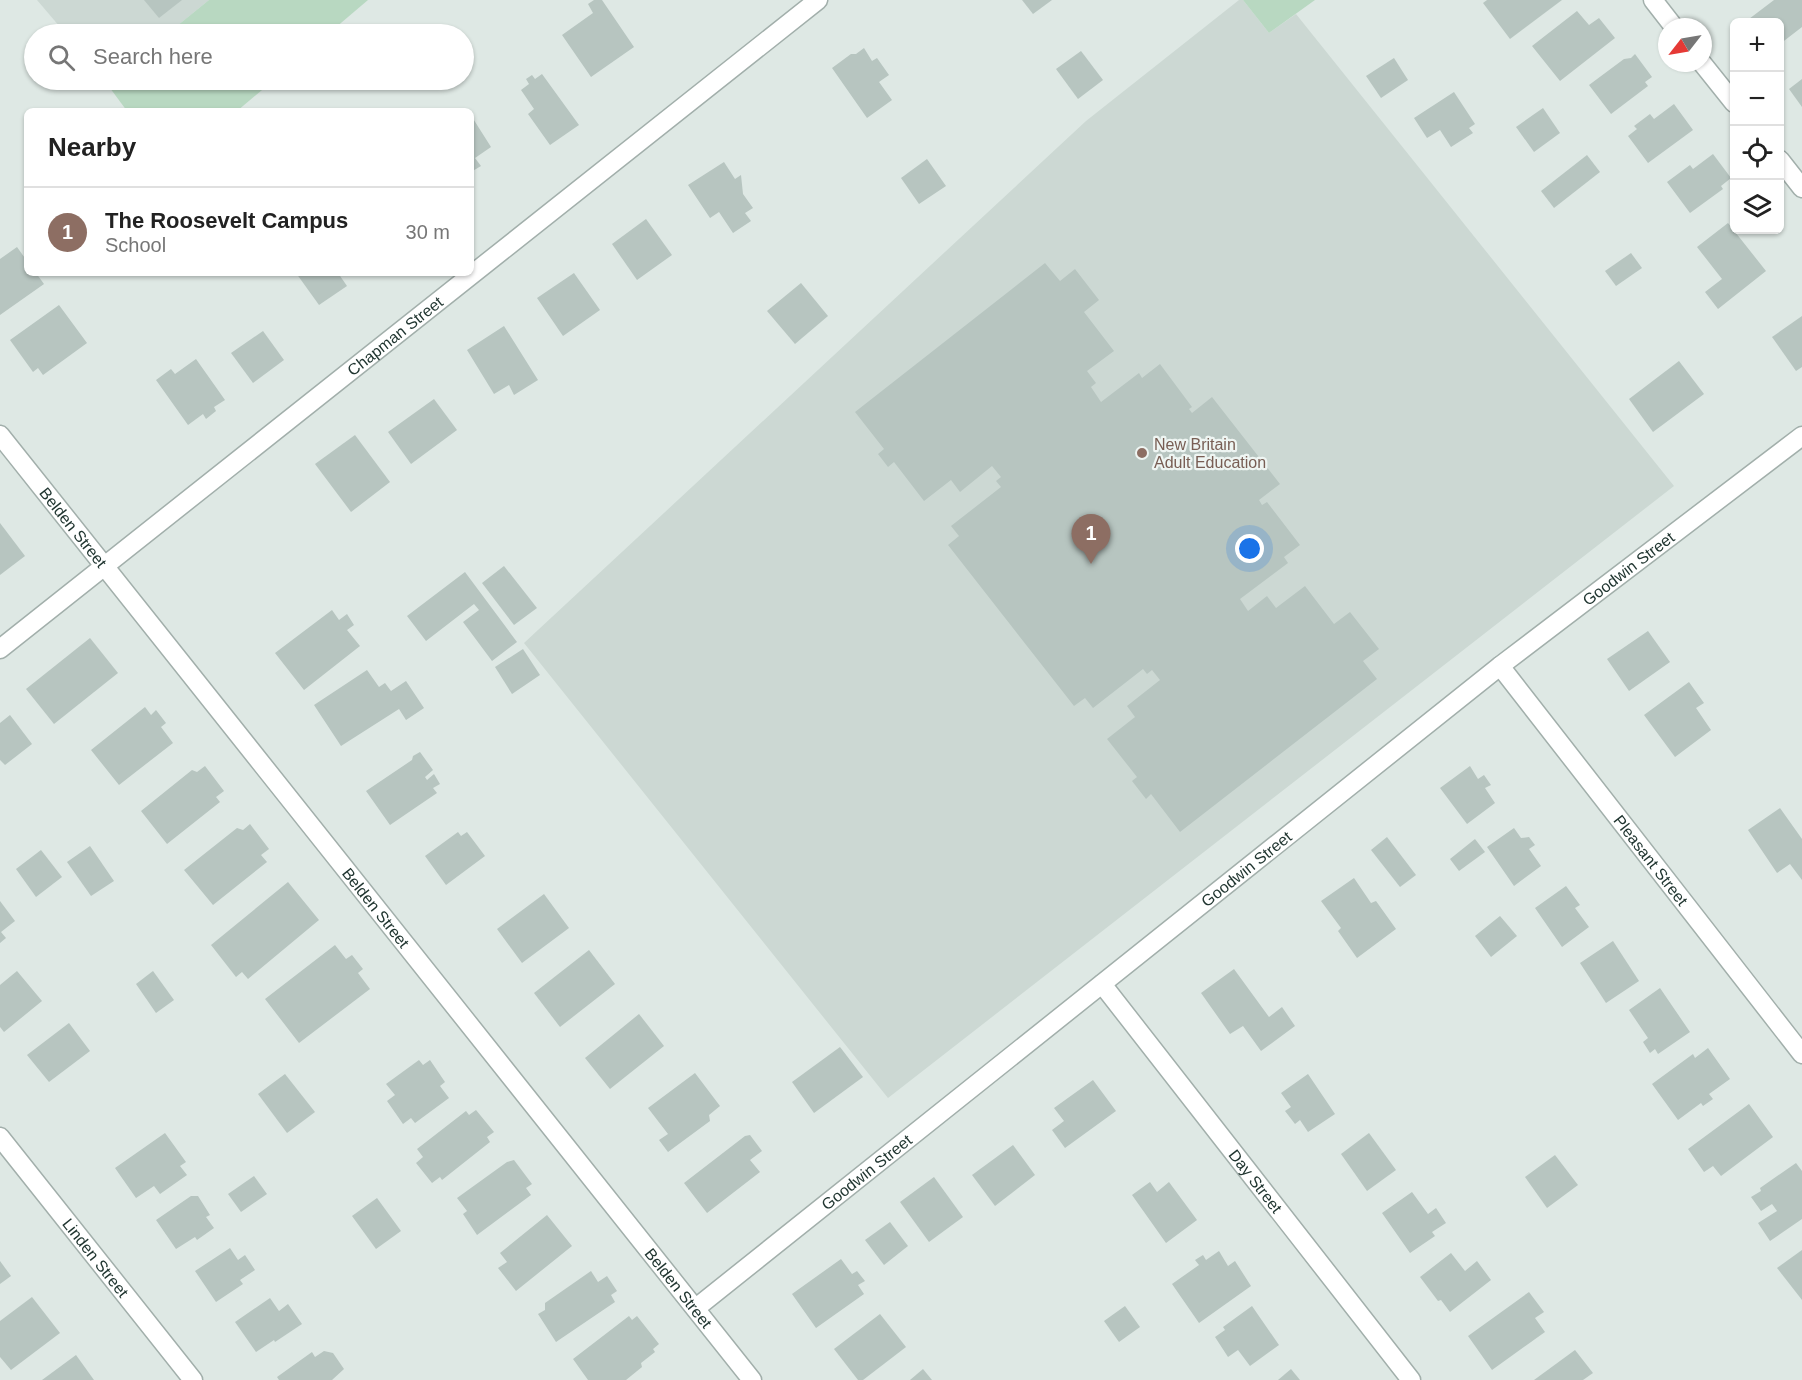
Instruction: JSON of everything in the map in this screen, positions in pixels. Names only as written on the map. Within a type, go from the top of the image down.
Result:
[{"type":"street","name":"Chapman Street","points":[[474,273],[818,0]]},
{"type":"street","points":[[1653,0],[1667,18]]},
{"type":"street","points":[[1709,72],[1730,98]]},
{"type":"street","points":[[1784,166],[1802,188]]},
{"type":"street","name":"Chapman Street","points":[[0,648],[470,276]]},
{"type":"street","name":"Belden Street","points":[[0,435],[752,1380]]},
{"type":"street","name":"Goodwin Street","points":[[696,1308],[1500,666],[1802,436]]},
{"type":"street","name":"Pleasant Street","points":[[1500,666],[1802,1054]]},
{"type":"street","name":"Day Street","points":[[1102,984],[1411,1380]]},
{"type":"street","name":"Linden Street","points":[[0,1137],[193,1380]]},
{"type":"shaded area","points":[[37,0],[209,0],[179,24],[57,24]]},
{"type":"shaded area","points":[[1239,0],[1243,0],[1269,33],[1296,14],[1674,486],[888,1098],[524,643],[1086,121]]},
{"type":"green space","points":[[209,0],[368,0],[340,24],[179,24]]},
{"type":"green space","points":[[1243,0],[1315,0],[1269,33]]},
{"type":"green space","points":[[111,90],[262,90],[241,108],[125,108]]},
{"type":"building","points":[[144,0],[182,0],[159,18]]},
{"type":"building","points":[[594,0],[602,0],[634,47],[591,77],[562,35],[593,13],[588,4]]},
{"type":"building","points":[[1022,0],[1052,0],[1033,14]]},
{"type":"building","points":[[1487,0],[1562,0],[1510,39],[1483,3]]},
{"type":"building","points":[[1774,0],[1802,0],[1802,27],[1784,41],[1784,18],[1750,18]]},
{"type":"building","points":[[1577,11],[1589,25],[1599,18],[1615,38],[1560,81],[1532,46]]},
{"type":"building","points":[[864,48],[872,61],[877,58],[889,75],[879,82],[892,100],[867,118],[832,68],[851,54],[856,54]]},
{"type":"building","points":[[1081,51],[1103,80],[1078,99],[1056,69]]},
{"type":"building","points":[[1635,54],[1652,77],[1645,82],[1648,86],[1611,114],[1589,85],[1624,59],[1631,58]]},
{"type":"building","points":[[1394,58],[1408,80],[1381,98],[1366,76]]},
{"type":"building","points":[[542,74],[579,125],[550,145],[528,114],[534,109],[521,90],[529,84],[526,79],[532,75],[535,79]]},
{"type":"building","points":[[1802,79],[1802,107],[1789,89]]},
{"type":"building","points":[[1454,92],[1475,124],[1469,128],[1473,133],[1451,147],[1440,130],[1427,138],[1414,118]]},
{"type":"building","points":[[1674,104],[1693,130],[1648,163],[1628,136],[1637,129],[1634,126],[1650,114],[1654,119]]},
{"type":"building","points":[[1543,108],[1560,133],[1534,152],[1516,127]]},
{"type":"building","points":[[474,120],[491,147],[475,158],[481,166],[474,170]]},
{"type":"building","points":[[1713,154],[1730,179],[1721,186],[1723,189],[1690,213],[1667,182],[1690,165],[1693,169]]},
{"type":"building","points":[[1587,155],[1600,172],[1554,208],[1541,191]]},
{"type":"building","points":[[927,159],[946,186],[919,204],[901,178]]},
{"type":"building","points":[[724,162],[735,179],[741,175],[743,194],[753,208],[745,213],[751,221],[733,233],[719,212],[710,218],[688,185]]},
{"type":"building","points":[[646,219],[672,255],[637,280],[612,244]]},
{"type":"building","points":[[1728,223],[1730,234],[1737,234],[1766,271],[1718,309],[1705,292],[1722,279],[1697,247]]},
{"type":"building","points":[[17,247],[24,257],[24,276],[38,276],[44,284],[0,315],[0,259]]},
{"type":"building","points":[[1631,253],[1642,268],[1616,286],[1605,271]]},
{"type":"building","points":[[1045,263],[1060,281],[1075,269],[1099,300],[1084,312],[1114,351],[1087,371],[1096,383],[1091,387],[1101,402],[1139,373],[1142,378],[1160,364],[1192,407],[1189,409],[1192,413],[1212,397],[1280,484],[1259,500],[1262,505],[1267,502],[1300,545],[1284,557],[1288,563],[1240,599],[1248,611],[1267,596],[1276,608],[1305,586],[1334,624],[1350,612],[1379,649],[1363,661],[1377,679],[1180,832],[1151,794],[1146,799],[1132,781],[1137,777],[1107,739],[1135,717],[1127,706],[1160,680],[1152,670],[1147,674],[1143,669],[1093,708],[1085,698],[1074,706],[948,545],[959,536],[951,526],[1001,487],[996,481],[1001,477],[992,466],[960,492],[951,480],[924,501],[894,462],[888,467],[878,454],[884,449],[855,412]]},
{"type":"building","points":[[574,273],[600,310],[563,336],[537,298]]},
{"type":"building","points":[[298,276],[340,276],[347,286],[319,305]]},
{"type":"building","points":[[801,283],[828,316],[795,344],[767,311]]},
{"type":"building","points":[[59,305],[87,343],[43,375],[38,368],[33,372],[10,340]]},
{"type":"building","points":[[1802,316],[1802,367],[1796,371],[1772,337]]},
{"type":"building","points":[[504,326],[538,380],[514,395],[509,385],[494,394],[467,350]]},
{"type":"building","points":[[263,331],[284,360],[253,383],[231,353]]},
{"type":"building","points":[[196,359],[225,400],[214,407],[216,411],[206,419],[203,414],[188,425],[156,380],[171,369],[175,374]]},
{"type":"building","points":[[1679,361],[1704,394],[1653,432],[1629,399]]},
{"type":"building","points":[[434,399],[457,430],[411,464],[388,432]]},
{"type":"building","points":[[355,435],[390,482],[351,512],[315,464]]},
{"type":"building","points":[[0,523],[25,556],[0,575]]},
{"type":"building","points":[[504,566],[537,608],[514,625],[482,583]]},
{"type":"building","points":[[465,572],[517,642],[492,661],[463,622],[479,610],[474,604],[426,641],[407,616]]},
{"type":"building","points":[[332,610],[339,620],[347,614],[354,625],[347,630],[360,646],[304,690],[275,653]]},
{"type":"building","points":[[1648,631],[1670,662],[1629,691],[1607,659]]},
{"type":"building","points":[[90,638],[118,673],[54,724],[26,689]]},
{"type":"building","points":[[523,649],[540,675],[512,694],[495,667]]},
{"type":"building","points":[[367,670],[379,687],[385,683],[391,691],[406,681],[424,708],[406,720],[399,709],[341,746],[314,705]]},
{"type":"building","points":[[1689,682],[1704,703],[1696,708],[1711,730],[1675,757],[1644,715]]},
{"type":"building","points":[[145,707],[151,715],[156,710],[166,723],[161,727],[173,743],[119,785],[91,750]]},
{"type":"building","points":[[10,715],[32,744],[5,765],[0,760],[0,723]]},
{"type":"building","points":[[420,752],[433,770],[425,777],[427,780],[434,774],[440,784],[433,788],[437,793],[390,825],[366,791],[412,760],[413,756]]},
{"type":"building","points":[[205,766],[224,791],[216,797],[220,802],[167,844],[141,811],[192,770],[197,772]]},
{"type":"building","points":[[1470,766],[1478,779],[1484,775],[1491,785],[1485,788],[1495,803],[1467,824],[1440,788]]},
{"type":"building","points":[[1780,808],[1802,839],[1802,880],[1790,864],[1777,873],[1748,830]]},
{"type":"building","points":[[250,824],[269,849],[261,855],[267,862],[213,905],[184,870],[237,828],[243,830]]},
{"type":"building","points":[[1514,828],[1521,838],[1529,837],[1535,845],[1529,849],[1541,866],[1514,886],[1487,847]]},
{"type":"building","points":[[458,832],[461,836],[467,832],[485,856],[446,885],[425,856]]},
{"type":"building","points":[[1387,837],[1416,875],[1400,887],[1371,850]]},
{"type":"building","points":[[1475,839],[1485,852],[1459,871],[1450,859]]},
{"type":"building","points":[[90,846],[114,881],[91,896],[67,862]]},
{"type":"building","points":[[41,850],[62,877],[36,897],[16,869]]},
{"type":"building","points":[[1354,878],[1371,903],[1376,901],[1396,929],[1357,958],[1338,931],[1341,928],[1321,901]]},
{"type":"building","points":[[288,882],[319,920],[248,979],[242,972],[236,977],[211,945]]},
{"type":"building","points":[[1566,886],[1580,905],[1575,908],[1589,927],[1562,947],[1535,908]]},
{"type":"building","points":[[544,894],[569,928],[522,963],[497,929]]},
{"type":"building","points":[[0,901],[15,921],[1,932],[6,938],[0,943]]},
{"type":"building","points":[[1500,916],[1517,936],[1491,957],[1475,936]]},
{"type":"building","points":[[1613,941],[1639,981],[1606,1003],[1580,963]]},
{"type":"building","points":[[335,945],[346,959],[352,955],[363,969],[358,973],[370,989],[299,1043],[265,999]]},
{"type":"building","points":[[589,950],[615,984],[560,1027],[534,993]]},
{"type":"building","points":[[1234,969],[1269,1017],[1282,1007],[1295,1026],[1261,1051],[1243,1026],[1230,1034],[1201,993]]},
{"type":"building","points":[[17,971],[42,1001],[4,1032],[0,1027],[0,985]]},
{"type":"building","points":[[153,971],[174,1000],[156,1013],[136,984]]},
{"type":"building","points":[[1660,988],[1690,1032],[1658,1054],[1655,1049],[1650,1053],[1643,1042],[1648,1038],[1629,1010]]},
{"type":"building","points":[[639,1014],[664,1046],[610,1089],[585,1058]]},
{"type":"building","points":[[69,1023],[90,1051],[49,1082],[27,1055]]},
{"type":"building","points":[[840,1047],[863,1077],[814,1113],[792,1082]]},
{"type":"building","points":[[1708,1048],[1730,1079],[1709,1094],[1713,1099],[1703,1106],[1701,1103],[1678,1120],[1652,1084],[1693,1054],[1695,1058]]},
{"type":"building","points":[[419,1060],[423,1065],[430,1060],[445,1082],[440,1086],[449,1098],[415,1123],[411,1118],[403,1124],[387,1101],[395,1095],[386,1084]]},
{"type":"building","points":[[695,1073],[720,1106],[709,1115],[710,1121],[668,1152],[659,1140],[668,1134],[648,1108]]},
{"type":"building","points":[[285,1074],[315,1112],[287,1133],[258,1094]]},
{"type":"building","points":[[1308,1074],[1335,1114],[1308,1132],[1300,1120],[1295,1124],[1285,1111],[1291,1107],[1281,1093]]},
{"type":"building","points":[[1093,1080],[1116,1111],[1065,1148],[1052,1130],[1064,1121],[1054,1108]]},
{"type":"building","points":[[1749,1104],[1773,1137],[1721,1176],[1713,1166],[1704,1172],[1688,1149]]},
{"type":"building","points":[[476,1110],[494,1132],[487,1137],[490,1142],[442,1180],[440,1177],[432,1183],[416,1163],[423,1157],[417,1149],[466,1111],[469,1115]]},
{"type":"building","points":[[165,1133],[186,1162],[180,1166],[187,1175],[160,1194],[154,1186],[136,1198],[115,1168]]},
{"type":"building","points":[[1369,1133],[1396,1170],[1367,1191],[1341,1154]]},
{"type":"building","points":[[750,1135],[762,1151],[750,1160],[760,1172],[707,1213],[684,1183],[745,1136]]},
{"type":"building","points":[[1013,1145],[1035,1175],[995,1206],[972,1175]]},
{"type":"building","points":[[1555,1155],[1578,1185],[1547,1208],[1525,1177]]},
{"type":"building","points":[[514,1160],[532,1184],[526,1188],[531,1195],[477,1235],[463,1214],[467,1211],[457,1198],[507,1162]]},
{"type":"building","points":[[1796,1163],[1802,1171],[1802,1219],[1770,1241],[1758,1223],[1777,1211],[1772,1204],[1761,1211],[1751,1197]]},
{"type":"building","points":[[254,1176],[267,1194],[241,1212],[228,1194]]},
{"type":"building","points":[[934,1177],[963,1217],[929,1242],[900,1202]]},
{"type":"building","points":[[1150,1182],[1157,1192],[1169,1182],[1197,1220],[1166,1243],[1132,1195]]},
{"type":"building","points":[[1412,1192],[1428,1214],[1436,1208],[1446,1223],[1432,1232],[1435,1236],[1410,1253],[1382,1213]]},
{"type":"building","points":[[191,1196],[198,1196],[210,1215],[206,1217],[214,1228],[197,1240],[195,1237],[176,1249],[156,1220]]},
{"type":"building","points":[[377,1198],[401,1231],[376,1249],[352,1216]]},
{"type":"building","points":[[547,1215],[572,1246],[516,1291],[498,1268],[507,1262],[500,1253]]},
{"type":"building","points":[[890,1222],[908,1246],[884,1265],[865,1240]]},
{"type":"building","points":[[230,1248],[238,1260],[245,1255],[255,1270],[240,1280],[243,1284],[216,1302],[195,1271]]},
{"type":"building","points":[[1802,1250],[1802,1300],[1777,1268]]},
{"type":"building","points":[[1219,1251],[1228,1266],[1235,1261],[1251,1286],[1199,1323],[1172,1284],[1199,1265],[1195,1260],[1203,1255],[1206,1260]]},
{"type":"building","points":[[1451,1253],[1465,1271],[1477,1261],[1491,1280],[1450,1312],[1441,1300],[1438,1301],[1420,1277]]},
{"type":"building","points":[[841,1259],[852,1274],[857,1271],[865,1281],[858,1285],[864,1294],[816,1328],[792,1294]]},
{"type":"building","points":[[0,1261],[11,1276],[0,1284]]},
{"type":"building","points":[[591,1271],[598,1282],[607,1276],[617,1291],[611,1295],[615,1302],[556,1342],[538,1314],[545,1310],[545,1303]]},
{"type":"building","points":[[1529,1292],[1544,1312],[1535,1318],[1545,1332],[1492,1370],[1468,1336]]},
{"type":"building","points":[[32,1297],[60,1333],[11,1370],[0,1357],[0,1321]]},
{"type":"building","points":[[270,1298],[279,1311],[288,1304],[302,1324],[256,1352],[235,1322]]},
{"type":"building","points":[[1125,1306],[1140,1327],[1119,1342],[1104,1321]]},
{"type":"building","points":[[1252,1306],[1279,1345],[1250,1366],[1238,1350],[1228,1357],[1215,1337],[1225,1330],[1223,1327]]},
{"type":"building","points":[[880,1314],[906,1347],[863,1380],[858,1380],[834,1349]]},
{"type":"building","points":[[629,1316],[632,1320],[637,1316],[659,1344],[653,1349],[655,1352],[641,1363],[642,1367],[626,1380],[588,1380],[573,1359]]},
{"type":"building","points":[[1575,1350],[1593,1373],[1583,1380],[1534,1380]]},
{"type":"building","points":[[324,1351],[333,1353],[344,1369],[332,1380],[279,1380],[277,1377],[312,1352],[315,1357]]},
{"type":"building","points":[[76,1355],[94,1380],[42,1380]]},
{"type":"building","points":[[923,1369],[932,1380],[910,1380]]},
{"type":"building","points":[[1291,1369],[1300,1380],[1278,1380]]},
{"type":"place","name":"New Britain Adult Education","points":[[1142,453]]},
{"type":"place","name":"The Roosevelt Campus","points":[[1091,564]]}]
